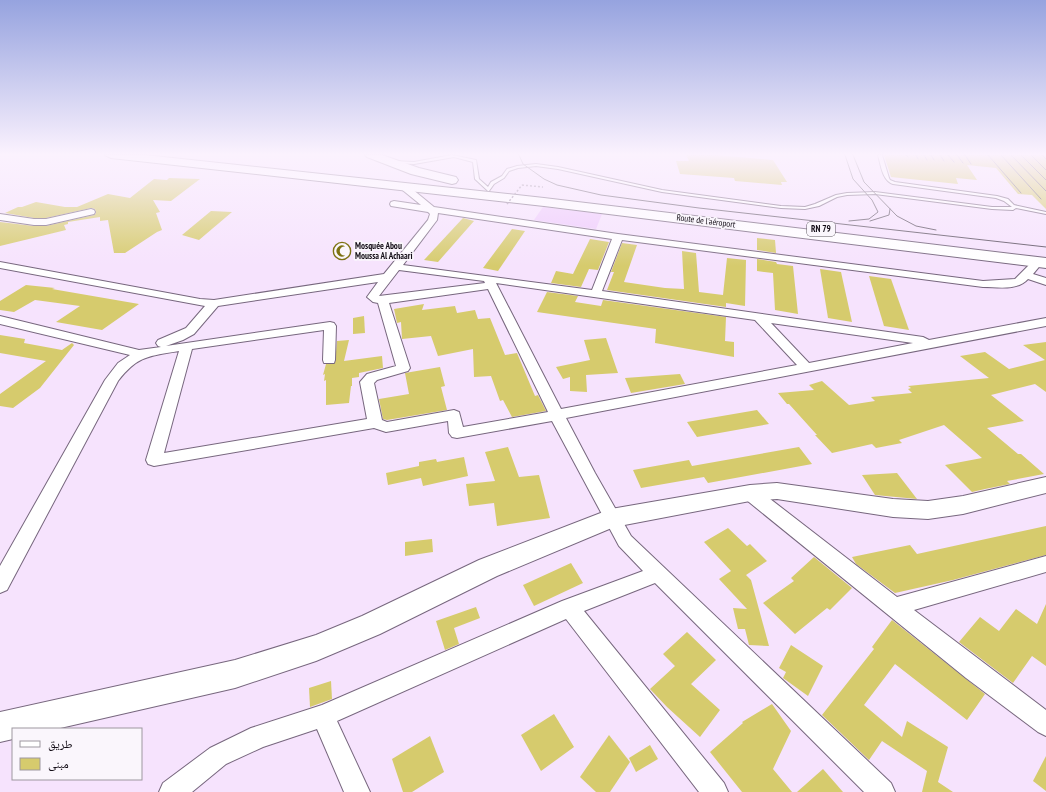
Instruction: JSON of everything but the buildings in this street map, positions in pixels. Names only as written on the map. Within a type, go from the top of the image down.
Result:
[{"type":"highway","name":"Route de l'aéroport","points":[[454,192],[710,222],[1038,265]]},
{"type":"highway","name":"Route de l'aéroport","points":[[504,192],[597,203],[1038,265]]},
{"type":"street","points":[[410,192],[431,209],[434,214],[432,220],[373,295],[375,299],[384,300],[490,281]]},
{"type":"street","points":[[394,204],[618,237],[982,284],[1003,285],[1019,282],[1038,265]]},
{"type":"street","points":[[0,217],[34,222],[46,222],[91,212]]},
{"type":"street","points":[[596,293],[618,237]]},
{"type":"street","points":[[0,265],[200,302],[214,303],[388,277]]},
{"type":"street","points":[[1038,265],[1046,276]]},
{"type":"street","points":[[1038,265],[1046,282]]},
{"type":"street","points":[[396,267],[490,281],[596,293],[936,343]]},
{"type":"street","points":[[490,281],[611,518],[625,540],[882,792]]},
{"type":"street","points":[[375,423],[367,382],[372,377],[403,368],[384,300]]},
{"type":"street","points":[[3,574],[112,380],[123,366],[140,354],[152,347],[179,338],[190,331],[214,303]]},
{"type":"street","points":[[758,316],[806,367]]},
{"type":"street","points":[[0,320],[140,354],[330,326],[329,360]]},
{"type":"street","points":[[187,346],[154,460],[375,423],[386,427],[454,415],[457,433],[1046,322]]},
{"type":"street","points":[[0,727],[235,674],[316,648],[371,625],[488,568],[611,518],[750,493],[777,491],[893,508],[928,510],[963,505],[1046,485]]},
{"type":"street","points":[[750,493],[894,607],[1046,724]]},
{"type":"street","points":[[894,607],[1042,569]]},
{"type":"street","points":[[172,792],[218,756],[259,736],[324,716],[569,608],[659,573]]},
{"type":"street","points":[[569,608],[715,792]]},
{"type":"street","points":[[324,716],[357,792]]},
{"type":"lane","points":[[669,192],[781,207],[805,208],[817,205],[836,196],[856,192],[875,193],[1002,209],[1013,209],[1013,206]]},
{"type":"lane","points":[[960,192],[997,197],[1006,200],[1013,206],[1046,213]]},
{"type":"path","points":[[508,204],[517,192]]},
{"type":"shaded area","points":[[543,207],[602,214],[596,229],[534,220]]},
{"type":"tram line","points":[[588,192],[699,208],[1046,247]]},
{"type":"tram line","points":[[849,221],[869,219],[878,212],[872,200],[865,192]]},
{"type":"tram line","points":[[874,192],[897,216],[916,226],[936,230]]},
{"type":"tram line","points":[[1035,192],[1041,199]]},
{"type":"tram line","points":[[870,221],[889,215],[890,209]]},
{"type":"place","name":"Mosquée Abou Moussa Al Achaari","points":[[342,251]]}]
